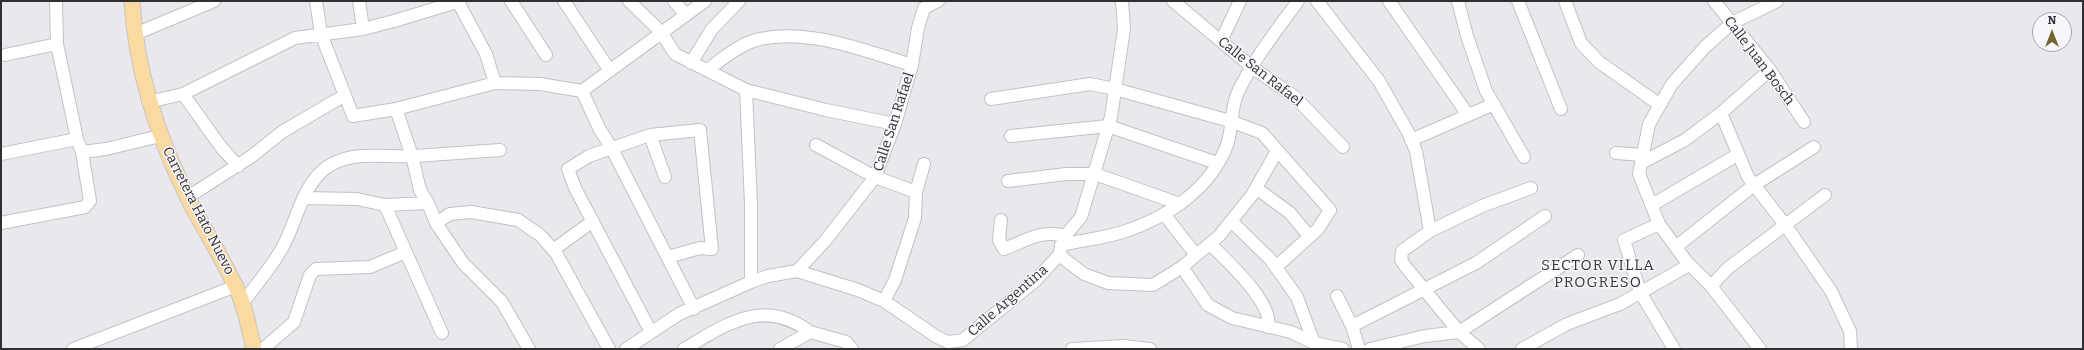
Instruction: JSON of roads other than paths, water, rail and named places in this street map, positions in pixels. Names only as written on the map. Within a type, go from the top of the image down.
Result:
[{"type":"main road","name":"Carretera Hato Nuevo","points":[[132,1],[135,34],[148,102],[160,136],[188,197],[236,286],[255,348]]},
{"type":"street","points":[[1,223],[85,207],[90,201],[90,191],[82,152],[77,139],[57,44],[56,1]]},
{"type":"street","points":[[135,34],[214,1]]},
{"type":"street","points":[[316,1],[321,34],[353,116],[396,109],[495,83],[540,84],[582,91],[705,1]]},
{"type":"street","points":[[359,1],[363,28]]},
{"type":"street","points":[[511,1],[546,54]]},
{"type":"street","points":[[564,1],[610,71]]},
{"type":"street","points":[[629,1],[661,32],[676,54],[746,90],[826,110],[895,124]]},
{"type":"street","points":[[674,1],[686,14]]},
{"type":"street","points":[[691,63],[712,30],[739,1]]},
{"type":"street","name":"Calle Argentina","points":[[632,347],[651,332],[680,314],[751,282],[768,276],[797,271],[858,290],[884,300],[937,337],[948,342],[963,340],[1036,280],[1081,218],[1108,126],[1115,89],[1124,29],[1122,1]]},
{"type":"street","name":"Calle San Rafael","points":[[1173,1],[1253,68],[1295,97],[1343,147]]},
{"type":"street","points":[[1221,41],[1240,1]]},
{"type":"street","points":[[1062,245],[1126,231],[1164,214],[1180,204],[1211,176],[1227,144],[1230,121],[1238,92],[1298,1]]},
{"type":"street","points":[[1317,1],[1379,81],[1411,140],[1416,151],[1430,231]]},
{"type":"street","points":[[1389,1],[1468,115]]},
{"type":"street","points":[[1458,1],[1486,91],[1524,157]]},
{"type":"street","points":[[1518,1],[1560,109]]},
{"type":"street","points":[[1565,1],[1581,43],[1598,62],[1660,105]]},
{"type":"street","name":"Calle Juan Bosch","points":[[1714,1],[1770,70],[1804,122]]},
{"type":"street","points":[[1760,349],[1711,286],[1689,265],[1677,246],[1659,224],[1639,174],[1649,124],[1672,84],[1705,47],[1732,23],[1777,1]]},
{"type":"street","points":[[148,102],[184,94],[295,38],[363,28],[459,2],[486,54],[495,83]]},
{"type":"street","name":"Calle San Rafael","points":[[797,271],[825,241],[875,177],[895,124],[912,65],[924,8],[933,2]]},
{"type":"street","points":[[708,70],[722,59],[759,39],[786,36],[843,44],[912,65]]},
{"type":"street","points":[[5,56],[57,44]]},
{"type":"street","points":[[1616,153],[1642,159],[1685,140],[1721,113],[1770,70]]},
{"type":"street","points":[[991,99],[1090,84],[1115,89],[1230,121],[1262,133],[1330,210],[1318,229],[1308,236],[1276,267]]},
{"type":"street","points":[[746,90],[751,204],[751,282]]},
{"type":"street","points":[[582,91],[599,128],[612,148],[694,309]]},
{"type":"street","points":[[184,94],[221,147],[238,166]]},
{"type":"street","points":[[188,197],[238,166],[282,132],[313,112],[346,95]]},
{"type":"street","points":[[1411,140],[1494,104]]},
{"type":"street","points":[[396,109],[412,156],[420,190],[428,203],[436,223],[463,263],[502,302],[529,349]]},
{"type":"street","points":[[1721,113],[1737,155],[1748,177],[1786,226],[1831,291],[1850,331],[1851,349]]},
{"type":"street","points":[[1011,136],[1108,126],[1217,164]]},
{"type":"street","points":[[651,332],[575,188],[568,169],[589,156],[650,135],[700,130],[712,249],[700,248],[668,257]]},
{"type":"street","points":[[650,135],[665,177]]},
{"type":"street","points":[[82,152],[106,149],[160,136]]},
{"type":"street","points":[[1,154],[77,139]]},
{"type":"street","points":[[816,145],[875,177],[916,192]]},
{"type":"street","points":[[1677,246],[1754,185],[1814,147]]},
{"type":"street","points":[[242,304],[282,249],[303,198],[322,171],[338,161],[353,157],[412,156],[500,150]]},
{"type":"street","points":[[1001,220],[999,240],[1004,249],[1043,234],[1053,232],[1084,274],[1108,283],[1153,285],[1182,267],[1220,236],[1256,188],[1277,151]]},
{"type":"street","points":[[1652,205],[1737,155]]},
{"type":"street","points":[[884,300],[895,280],[915,218],[916,192],[924,164]]},
{"type":"street","points":[[1008,181],[1066,174],[1095,174],[1180,204]]},
{"type":"street","points":[[1256,188],[1290,213],[1308,236]]},
{"type":"street","points":[[1479,349],[1459,332],[1405,266],[1401,260],[1402,251],[1430,231],[1482,206],[1531,188]]},
{"type":"street","points":[[1711,286],[1728,268],[1825,196]]},
{"type":"street","points":[[303,198],[357,199],[385,205],[428,203]]},
{"type":"street","points":[[385,205],[442,332]]},
{"type":"street","points":[[436,223],[450,214],[471,212],[518,220],[540,235],[553,250],[610,349]]},
{"type":"street","points":[[1164,214],[1196,255]]},
{"type":"street","points":[[1352,326],[1476,263],[1545,216]]},
{"type":"street","points":[[553,250],[593,221]]},
{"type":"street","points":[[1231,221],[1270,259],[1297,296],[1314,343]]},
{"type":"street","points":[[1659,224],[1624,240],[1640,292],[1674,349]]},
{"type":"street","points":[[1210,244],[1250,285],[1267,314],[1269,322],[1268,327]]},
{"type":"street","points":[[255,348],[294,322],[310,275],[316,269],[370,267],[406,252]]},
{"type":"street","points":[[1370,349],[1425,336],[1459,332],[1578,255]]},
{"type":"street","points":[[1522,349],[1567,324],[1620,304],[1689,265]]},
{"type":"street","points":[[1182,267],[1208,305],[1232,318],[1291,332],[1314,343],[1343,349]]},
{"type":"street","points":[[73,349],[236,286]]},
{"type":"street","points":[[1337,296],[1352,326],[1359,349]]},
{"type":"street","points":[[684,349],[728,323],[750,315],[769,314],[798,323],[810,332],[846,342],[852,349]]},
{"type":"street","points":[[780,349],[810,332]]},
{"type":"street","points":[[1072,349],[1123,346],[1150,349]]},
{"type":"district","name":"SECTOR VILLA PROGRESO","points":[[1598,274]]}]
